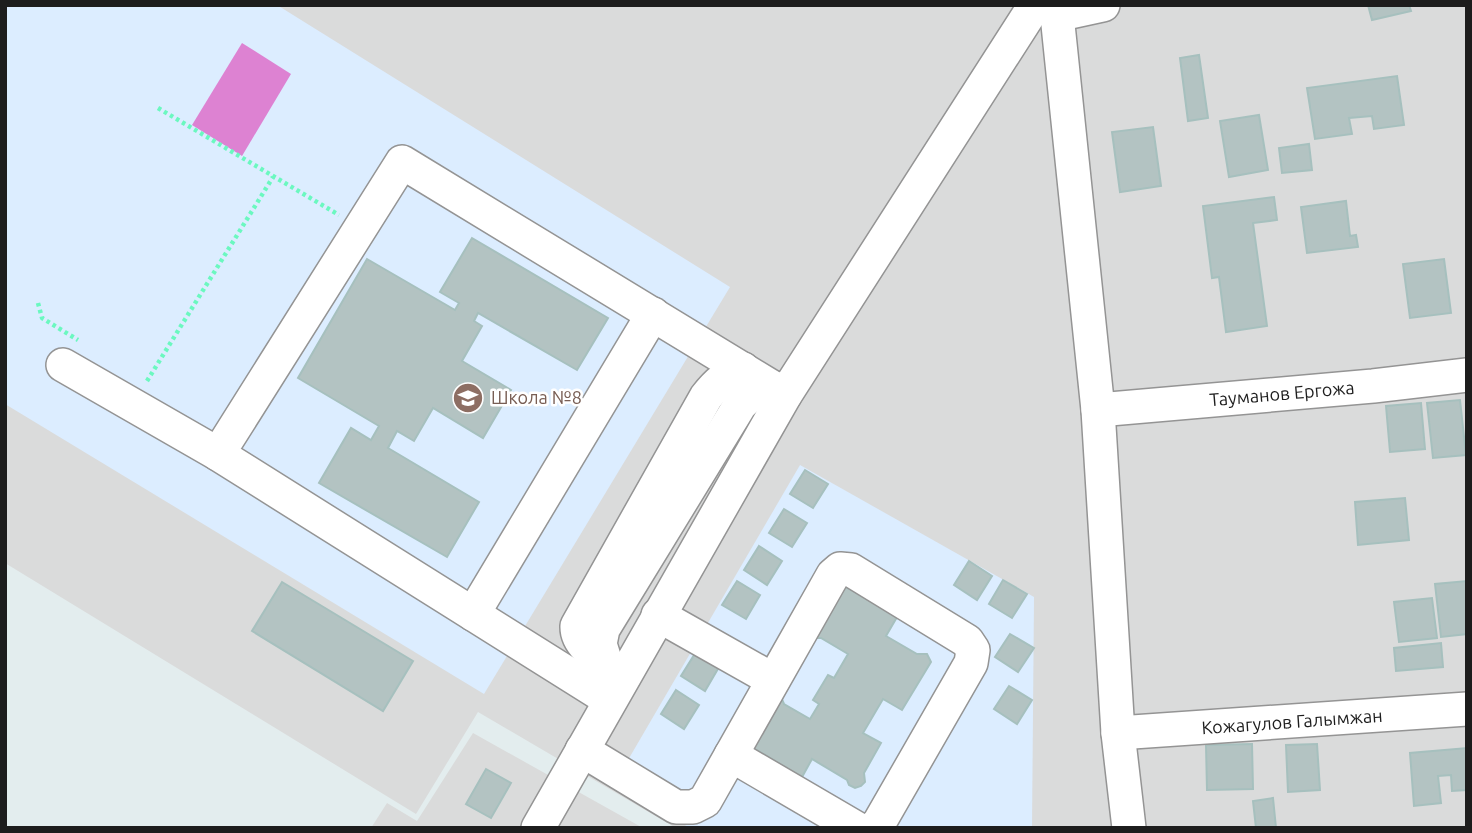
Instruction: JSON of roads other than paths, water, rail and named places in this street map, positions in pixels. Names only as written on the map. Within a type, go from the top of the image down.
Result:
[{"type":"street","points":[[1046,8],[1103,5]]},
{"type":"street","points":[[538,828],[582,750],[613,679],[658,615],[779,391],[1046,8]]},
{"type":"street","points":[[1046,8],[1098,410],[1118,733],[1129,828]]},
{"type":"street","points":[[218,454],[402,162],[779,391]]},
{"type":"street","points":[[473,614],[653,314]]},
{"type":"street","points":[[63,365],[218,454],[473,614],[613,679]]},
{"type":"street","points":[[613,679],[576,635],[577,626],[706,397],[715,385],[728,375],[743,369]]},
{"type":"street","name":"Тауманов Ергожа","points":[[1098,410],[1467,375]]},
{"type":"street","points":[[613,679],[600,644],[603,629],[740,405],[748,396],[757,392],[779,391]]},
{"type":"street","points":[[582,750],[676,807],[693,807],[705,801],[832,575],[840,569],[851,570],[967,641],[973,650],[971,663],[874,828]]},
{"type":"street","points":[[658,615],[773,680]]},
{"type":"street","name":"Кожагулов Галымжан","points":[[1118,733],[1467,709]]},
{"type":"street","points":[[731,755],[856,828]]},
{"type":"place","name":"Школа №8","points":[[468,398]]}]
